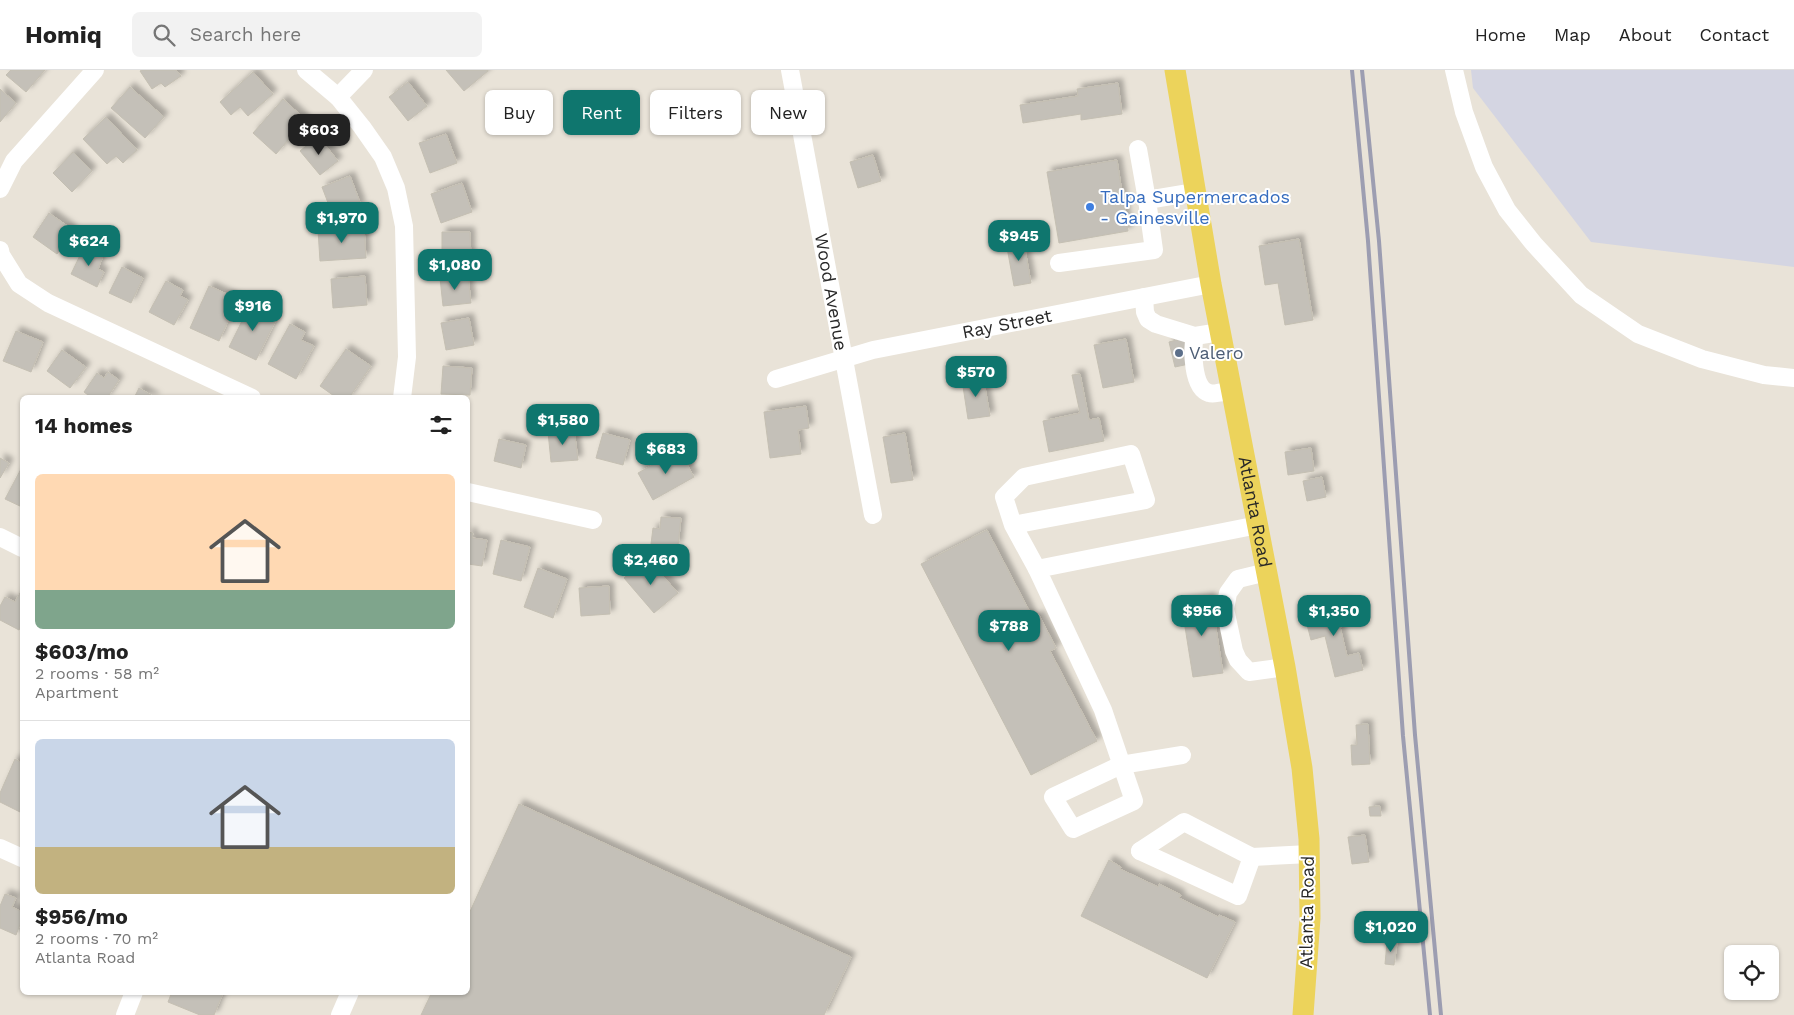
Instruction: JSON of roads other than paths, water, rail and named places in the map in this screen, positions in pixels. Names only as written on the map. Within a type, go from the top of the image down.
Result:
[{"type":"main road","name":"Atlanta Road","points":[[1175,70],[1211,284],[1285,667],[1302,768],[1309,854],[1310,918],[1303,1015]]},
{"type":"street","points":[[0,189],[14,161],[96,70]]},
{"type":"street","points":[[306,70],[338,97],[362,127],[383,157],[396,188],[404,226],[407,358],[402,395]]},
{"type":"street","points":[[338,97],[364,70]]},
{"type":"street","name":"Wood Avenue","points":[[790,70],[873,515]]},
{"type":"street","points":[[1454,70],[1464,112],[1484,167],[1507,210],[1534,244],[1580,295],[1638,334],[1702,359],[1764,375],[1794,378]]},
{"type":"street","points":[[1059,263],[1154,250],[1138,149]]},
{"type":"street","points":[[1147,200],[1195,192]]},
{"type":"street","points":[[0,250],[1,255],[19,284],[48,303],[246,395]]},
{"type":"street","name":"Ray Street","points":[[776,379],[873,350],[1211,284]]},
{"type":"street","points":[[1144,297],[1145,312],[1148,319],[1156,324],[1195,336],[1220,332]]},
{"type":"street","points":[[1195,336],[1192,349],[1200,388],[1209,393],[1232,390]]},
{"type":"street","points":[[1013,525],[1146,500],[1131,454],[1024,477],[1004,497],[1013,525],[1037,568],[1103,710],[1121,766],[1182,755]]},
{"type":"street","points":[[470,492],[593,520]]},
{"type":"street","points":[[1037,568],[1258,525]]},
{"type":"street","points":[[0,537],[20,547]]},
{"type":"street","points":[[1267,572],[1238,579],[1228,593],[1225,609],[1234,651],[1238,660],[1249,672],[1285,667]]},
{"type":"street","points":[[1252,857],[1238,896],[1140,851],[1184,822],[1252,857],[1309,854]]},
{"type":"street","points":[[0,848],[20,857]]},
{"type":"street","points":[[125,1015],[133,995]]},
{"type":"street","points":[[340,1015],[349,995]]},
{"type":"railway","points":[[1352,70],[1368,241],[1403,736],[1430,1015]]},
{"type":"railway","points":[[1362,70],[1379,241],[1415,735],[1441,1015]]},
{"type":"place","name":"Talpa Supermercados - Gainesville","points":[[1090,207]]},
{"type":"place","name":"Valero","points":[[1179,353]]}]
